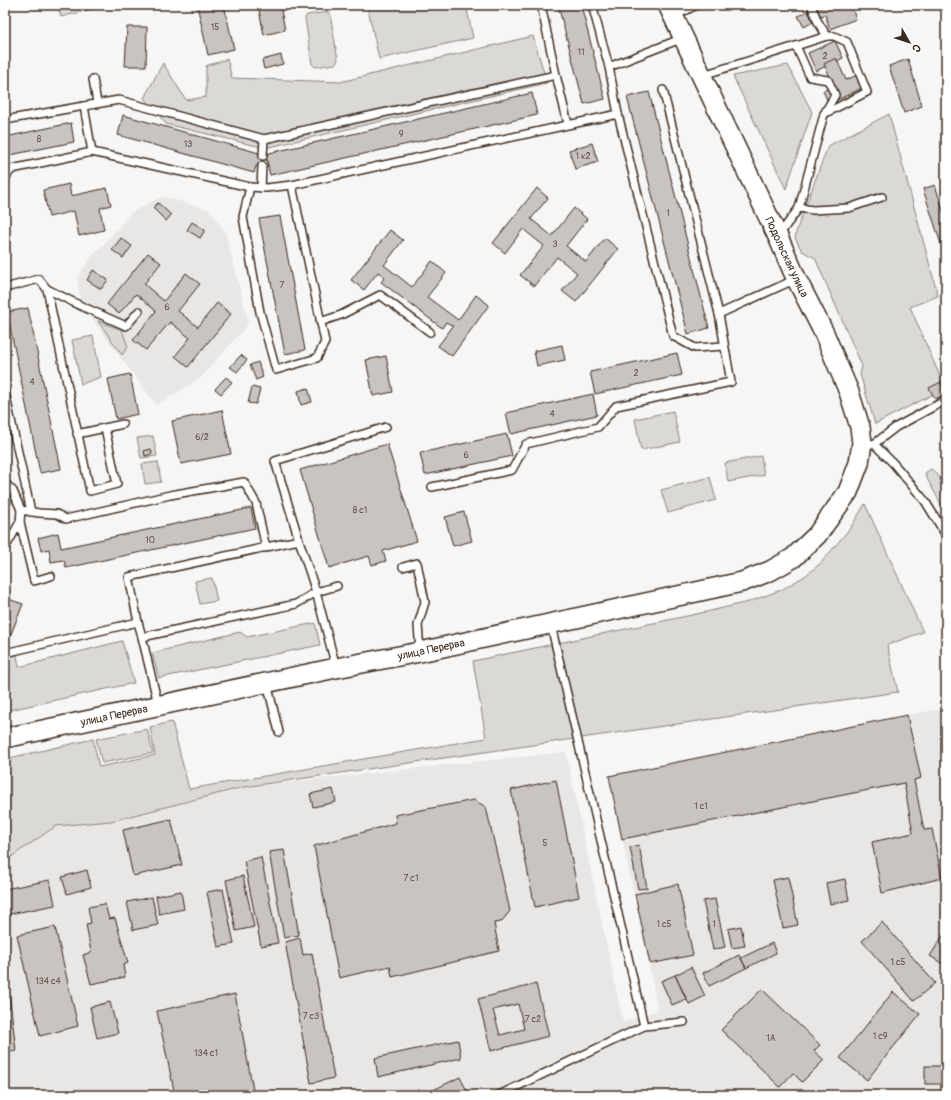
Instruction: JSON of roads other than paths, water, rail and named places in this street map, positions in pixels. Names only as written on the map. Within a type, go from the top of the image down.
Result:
[{"type":"street","name":"Подольская улица","points":[[670,11],[824,334],[849,392],[860,427],[868,444],[848,492],[834,513]]},
{"type":"street","name":"улица Перерва","points":[[5,738],[336,668],[420,652],[735,583],[770,571],[793,558],[817,535],[834,513]]},
{"type":"lane","points":[[541,5],[568,124]]},
{"type":"lane","points":[[592,5],[609,67],[618,114],[673,336],[694,348],[724,346]]},
{"type":"lane","points":[[670,11],[697,5]]},
{"type":"lane","points":[[811,5],[818,22],[827,36]]},
{"type":"lane","points":[[701,75],[827,36],[834,36],[847,42],[867,92],[824,114]]},
{"type":"lane","points":[[609,67],[683,38]]},
{"type":"lane","points":[[778,237],[799,208],[824,114],[835,96],[828,80],[810,77],[796,46]]},
{"type":"lane","points":[[5,120],[119,100],[264,139],[556,75]]},
{"type":"lane","points":[[93,79],[97,103]]},
{"type":"lane","points":[[432,487],[512,470],[526,444],[598,427],[616,406],[731,382],[719,314],[663,90]]},
{"type":"lane","points":[[84,106],[92,152]]},
{"type":"lane","points":[[5,178],[12,169],[92,152],[250,187],[266,188],[292,185],[618,114]]},
{"type":"lane","points":[[263,156],[264,139]]},
{"type":"lane","points":[[261,188],[262,166]]},
{"type":"lane","points":[[250,187],[243,217],[260,312],[276,370],[317,358],[325,342],[292,185]]},
{"type":"lane","points":[[799,208],[813,210],[849,208],[882,197]]},
{"type":"lane","points":[[719,314],[796,278]]},
{"type":"lane","points":[[5,288],[39,279],[47,289],[126,326],[139,311]]},
{"type":"lane","points":[[47,289],[90,491],[117,484],[106,428]]},
{"type":"lane","points":[[320,322],[341,315],[380,295],[430,332]]},
{"type":"lane","points":[[5,392],[31,512]]},
{"type":"lane","points":[[946,400],[868,444],[894,464],[925,501],[946,535]]},
{"type":"lane","points":[[78,434],[123,424]]},
{"type":"lane","points":[[336,668],[316,592],[275,461],[386,427]]},
{"type":"lane","points":[[21,510],[57,514],[66,518],[170,494],[244,482],[256,503],[266,548]]},
{"type":"lane","points":[[5,483],[13,491],[21,510],[20,522],[34,580],[51,576]]},
{"type":"lane","points":[[5,548],[20,522]]},
{"type":"lane","points":[[158,705],[129,577],[299,540]]},
{"type":"lane","points":[[403,567],[416,563],[425,602],[418,625],[420,652]]},
{"type":"lane","points":[[142,637],[296,604],[316,592],[337,586]]},
{"type":"lane","points":[[5,653],[138,622]]},
{"type":"lane","points":[[551,623],[644,1026]]},
{"type":"lane","points":[[266,683],[279,732]]},
{"type":"lane","points":[[499,1095],[644,1026],[684,1022]]}]
